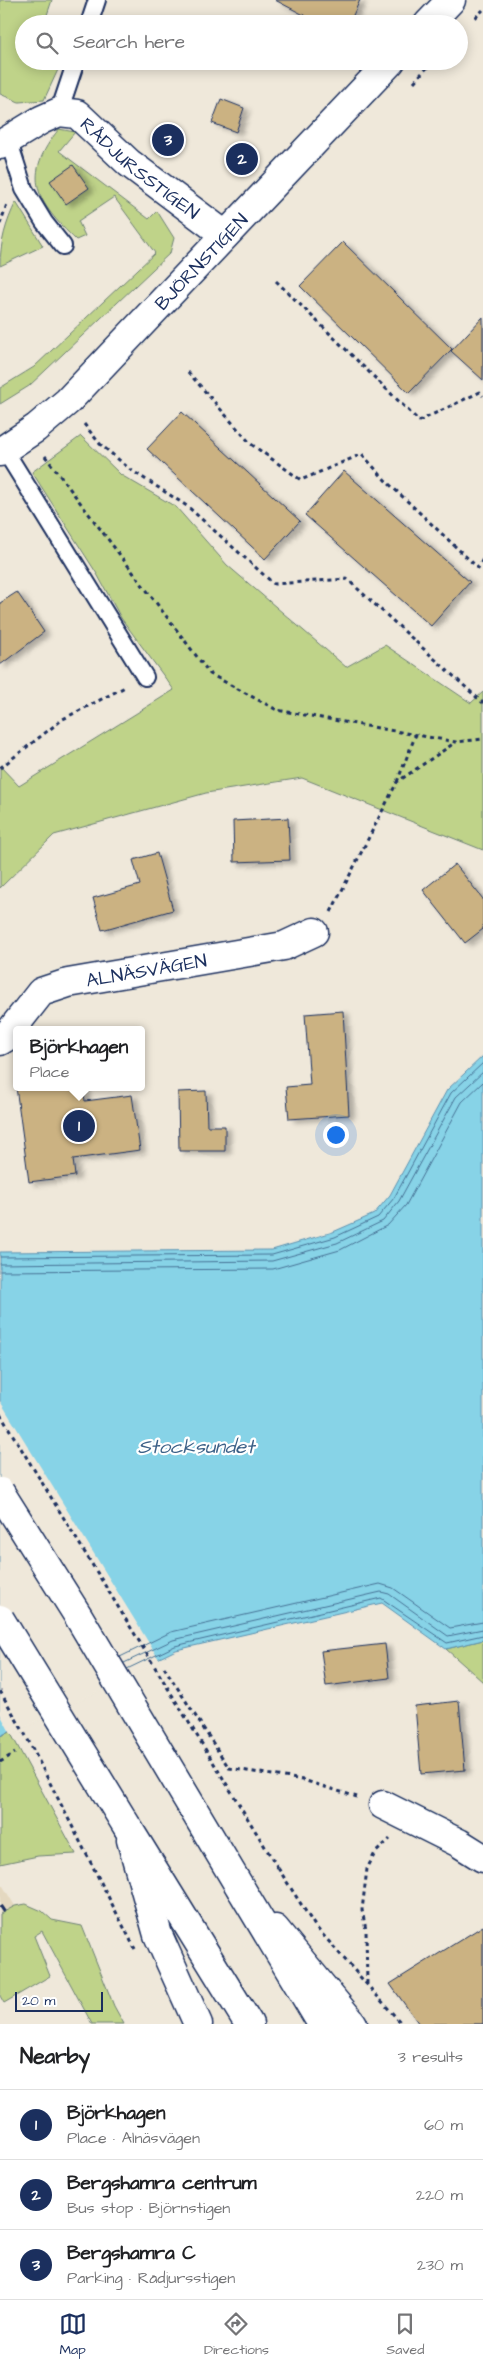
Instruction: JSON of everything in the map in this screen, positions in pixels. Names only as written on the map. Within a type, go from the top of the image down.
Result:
[{"type":"main road","points":[[437,15],[451,0]]},
{"type":"main road","name":"BJÖRNSTIGEN","points":[[2,450],[36,428],[68,401],[382,70]]},
{"type":"main road","name":"RÅDJURSSTIGEN","points":[[4,142],[40,120],[59,112],[77,114],[129,164],[226,235]]},
{"type":"main road","name":"ALNÄSVÄGEN","points":[[14,1026],[41,992],[68,984],[284,946],[314,932]]},
{"type":"main road","name":"ALNÄSVÄGEN","points":[[0,1041],[13,1028]]},
{"type":"main road","points":[[0,1492],[77,1614],[322,2024]]},
{"type":"main road","points":[[0,1619],[249,2024]]},
{"type":"main road","points":[[383,1804],[459,1843],[483,1858]]},
{"type":"main road","points":[[128,1828],[158,1935],[198,2024]]},
{"type":"main road","points":[[241,1889],[354,2024]]},
{"type":"lane","points":[[92,15],[97,0]]},
{"type":"lane","points":[[59,112],[73,70]]},
{"type":"lane","points":[[4,142],[24,188],[44,222],[63,246]]},
{"type":"lane","points":[[2,450],[145,677]]},
{"type":"path","points":[[276,281],[419,421],[480,392],[483,396]]},
{"type":"path","points":[[188,372],[251,444],[301,480],[362,454],[387,482],[478,568],[483,560]]},
{"type":"path","points":[[68,401],[100,444],[131,470],[187,506],[274,584],[347,579],[483,703]]},
{"type":"path","points":[[42,452],[210,674],[276,710],[456,742],[483,739]]},
{"type":"path","points":[[0,768],[62,719],[145,677]]},
{"type":"path","points":[[314,932],[334,907],[397,782],[416,734]]},
{"type":"path","points":[[397,782],[456,742]]},
{"type":"path","points":[[0,1414],[314,1926],[402,2024]]},
{"type":"path","points":[[164,1667],[229,1768],[303,1780],[383,1804]]},
{"type":"path","points":[[0,1691],[26,1736],[135,1949]]},
{"type":"path","points":[[0,1762],[15,1753]]},
{"type":"path","points":[[366,1984],[366,1930],[362,1910],[366,1869],[375,1853],[396,1832],[420,1823]]},
{"type":"shaded area","points":[[0,1881],[15,1906],[0,1914]]},
{"type":"green space","points":[[0,0],[52,0],[47,15],[15,15],[15,70],[58,70],[44,100],[19,102],[0,94]]},
{"type":"green space","points":[[59,129],[75,132],[59,151],[149,219],[157,211],[174,238],[170,253],[29,386],[0,404],[0,388],[34,367],[155,253],[114,197],[78,221],[85,236],[76,240],[51,213],[43,201],[38,188],[37,175],[40,161],[47,146]]},
{"type":"green space","points":[[16,202],[43,246],[0,266],[4,233]]},
{"type":"green space","points":[[81,436],[121,475],[176,507],[227,565],[346,667],[385,645],[471,703],[483,692],[483,850],[302,778],[206,793],[54,835],[0,888],[0,766],[19,786],[174,690],[121,618],[97,574],[32,472]]},
{"type":"green space","points":[[483,1640],[483,1682],[446,1649]]},
{"type":"green space","points":[[10,1732],[76,1854],[38,1856],[0,1864],[0,1736]]},
{"type":"green space","points":[[26,1904],[42,1911],[52,1920],[82,1926],[114,2006],[124,2024],[92,2024],[42,1931],[34,1936],[50,1976],[4,2003],[0,1996],[0,1914],[15,1906]]},
{"type":"water","name":"Stocksundet","points":[[483,1056],[483,1640],[446,1649],[382,1603],[176,1650],[0,1736],[0,1252],[272,1250],[333,1232],[374,1214],[390,1195],[447,1090]]},
{"type":"pier","points":[[0,1401],[160,1661],[11,1734],[0,1714]]},
{"type":"building","points":[[275,0],[360,0],[353,15],[304,15]]},
{"type":"building","points":[[221,99],[244,108],[236,132],[212,123]]},
{"type":"building","points":[[73,165],[89,188],[66,204],[50,181]]},
{"type":"building","points":[[343,242],[452,349],[409,393],[300,286]]},
{"type":"building","points":[[483,317],[483,380],[451,351]]},
{"type":"building","points":[[182,412],[300,521],[265,559],[147,449]]},
{"type":"building","points":[[344,471],[470,582],[431,626],[305,515]]},
{"type":"building","points":[[17,592],[44,632],[0,665],[0,603]]},
{"type":"building","points":[[288,818],[290,860],[234,862],[233,821]]},
{"type":"building","points":[[157,853],[173,910],[102,930],[93,898],[140,885],[133,860]]},
{"type":"building","points":[[455,864],[483,899],[483,929],[465,943],[423,890]]},
{"type":"building","points":[[343,1011],[349,1115],[289,1119],[286,1087],[310,1085],[305,1014]]},
{"type":"building","points":[[17,1091],[84,1091],[85,1101],[132,1095],[140,1150],[73,1159],[75,1176],[29,1182]]},
{"type":"building","points":[[206,1091],[207,1126],[225,1126],[225,1151],[179,1151],[178,1092]]},
{"type":"building","points":[[385,1644],[389,1678],[326,1686],[321,1651]]},
{"type":"building","points":[[459,1701],[465,1770],[421,1774],[415,1706]]},
{"type":"building","points":[[483,1926],[483,2024],[419,2024],[390,1984]]},
{"type":"railway","points":[[0,1906],[4,1912]]},
{"type":"place","name":"Bergshamra C","points":[[168,140]]},
{"type":"place","name":"Bergshamra centrum","points":[[242,159]]},
{"type":"place","name":"Björkhagen","points":[[79,1126]]}]
